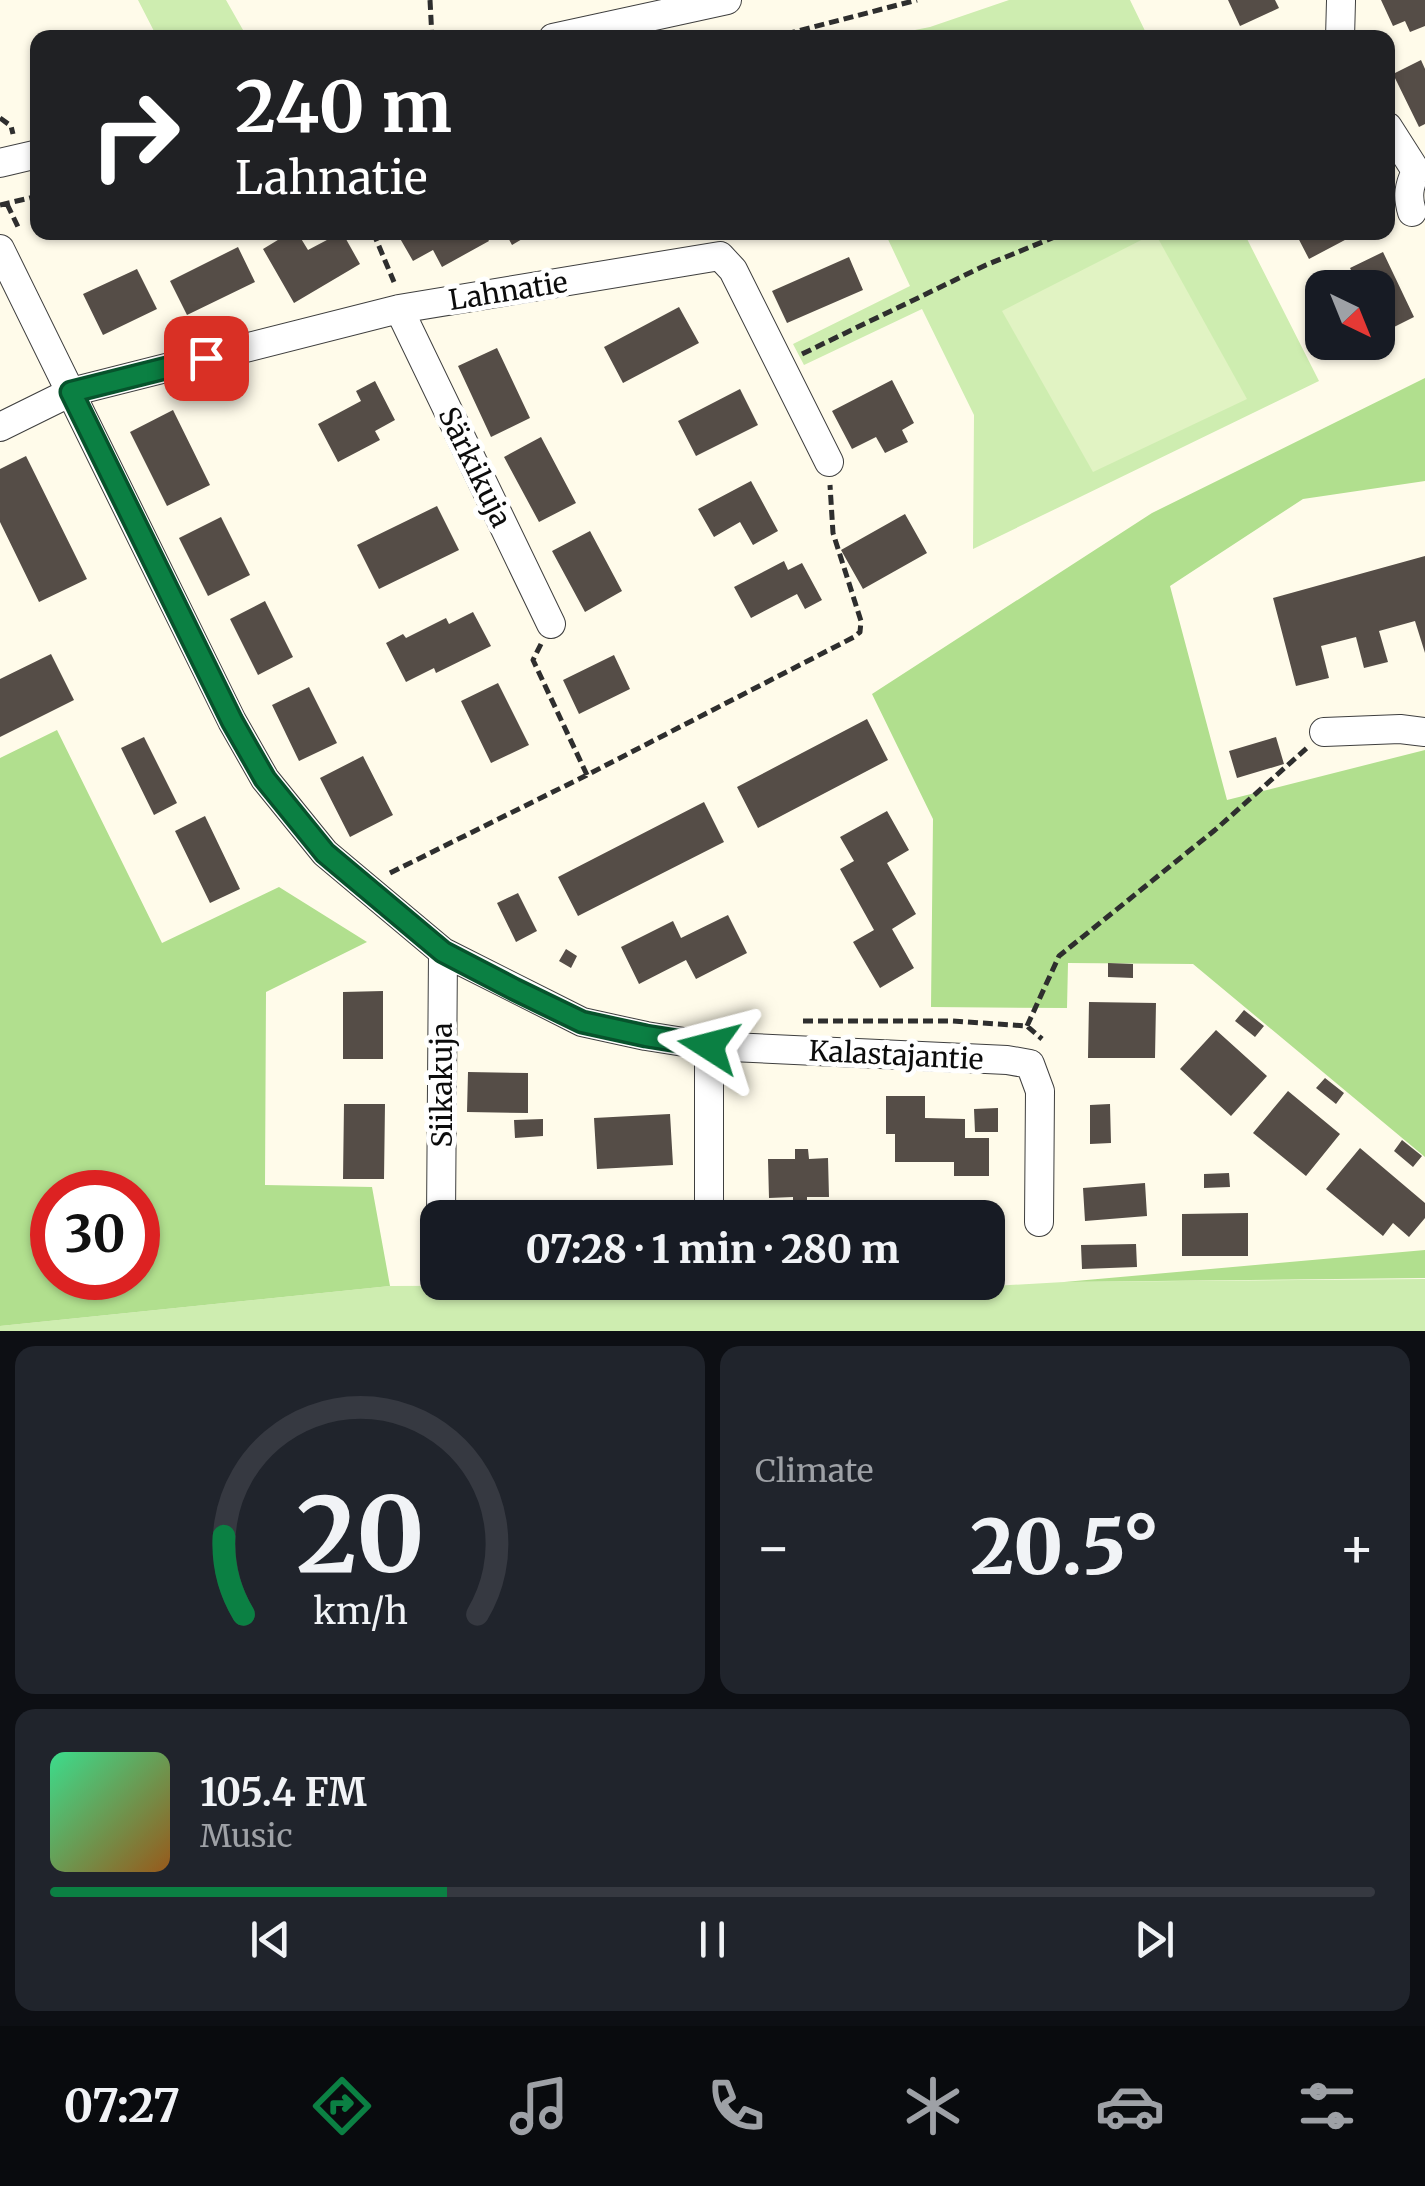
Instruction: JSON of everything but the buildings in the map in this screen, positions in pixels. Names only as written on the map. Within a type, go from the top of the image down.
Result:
[{"type":"street","points":[[590,30],[727,0]]},
{"type":"street","points":[[1340,30],[1341,1]]},
{"type":"street","points":[[1395,137],[1420,172],[1409,187],[1412,212]]},
{"type":"street","points":[[0,164],[30,156]]},
{"type":"street","name":"Kalastajantie","points":[[0,249],[232,721],[265,779],[325,853],[443,952],[582,1022],[646,1036],[709,1046],[1030,1064]]},
{"type":"street","name":"Lahnatie","points":[[0,427],[71,392],[399,309],[720,256],[733,270],[829,462]]},
{"type":"street","name":"Särkikuja","points":[[399,309],[551,624]]},
{"type":"street","points":[[1324,732],[1425,732]]},
{"type":"street","name":"Siikakuja","points":[[441,1200],[443,952]]},
{"type":"street","points":[[709,1046],[709,1200]]},
{"type":"street","points":[[1030,1064],[1040,1092],[1039,1222]]},
{"type":"path","points":[[430,0],[432,30]]},
{"type":"path","points":[[802,30],[917,0]]},
{"type":"path","points":[[0,206],[30,198]]},
{"type":"path","points":[[377,240],[398,293],[399,309]]},
{"type":"path","points":[[781,364],[986,264],[1048,240]]},
{"type":"path","points":[[364,886],[860,632],[861,621],[833,532],[829,462]]},
{"type":"path","points":[[551,624],[533,660],[587,775]]},
{"type":"path","points":[[1027,1026],[1059,956],[1215,830],[1324,732]]},
{"type":"path","points":[[799,1021],[952,1021],[1027,1026],[1042,1038],[1030,1064]]},
{"type":"green space","points":[[138,0],[226,0],[243,30],[153,30]]},
{"type":"green space","points":[[1009,0],[1130,0],[1145,30],[915,30]]},
{"type":"green space","points":[[888,240],[1248,240],[1319,381],[973,549],[974,415],[922,309],[804,365],[793,344],[910,286]]},
{"type":"green space","points":[[1141,240],[1159,240],[1247,399],[1093,472],[1002,311]]},
{"type":"green space","points":[[1425,378],[1425,481],[1303,499],[1170,586],[1227,800],[1425,750],[1425,1157],[1193,964],[1068,963],[1067,1008],[931,1007],[933,819],[872,694],[1152,513]]},
{"type":"green space","points":[[57,730],[162,943],[279,887],[367,942],[266,992],[265,1185],[372,1187],[390,1286],[0,1326],[0,758]]},
{"type":"green space","points":[[1425,1250],[1425,1278],[1064,1282]]},
{"type":"green space","points":[[1425,1279],[1425,1331],[0,1331],[0,1326],[390,1286],[420,1286],[420,1300],[1005,1300],[1005,1285]]},
{"type":"route","points":[[206,358],[71,392],[232,721],[265,779],[325,853],[443,952],[582,1022],[709,1046]]}]
